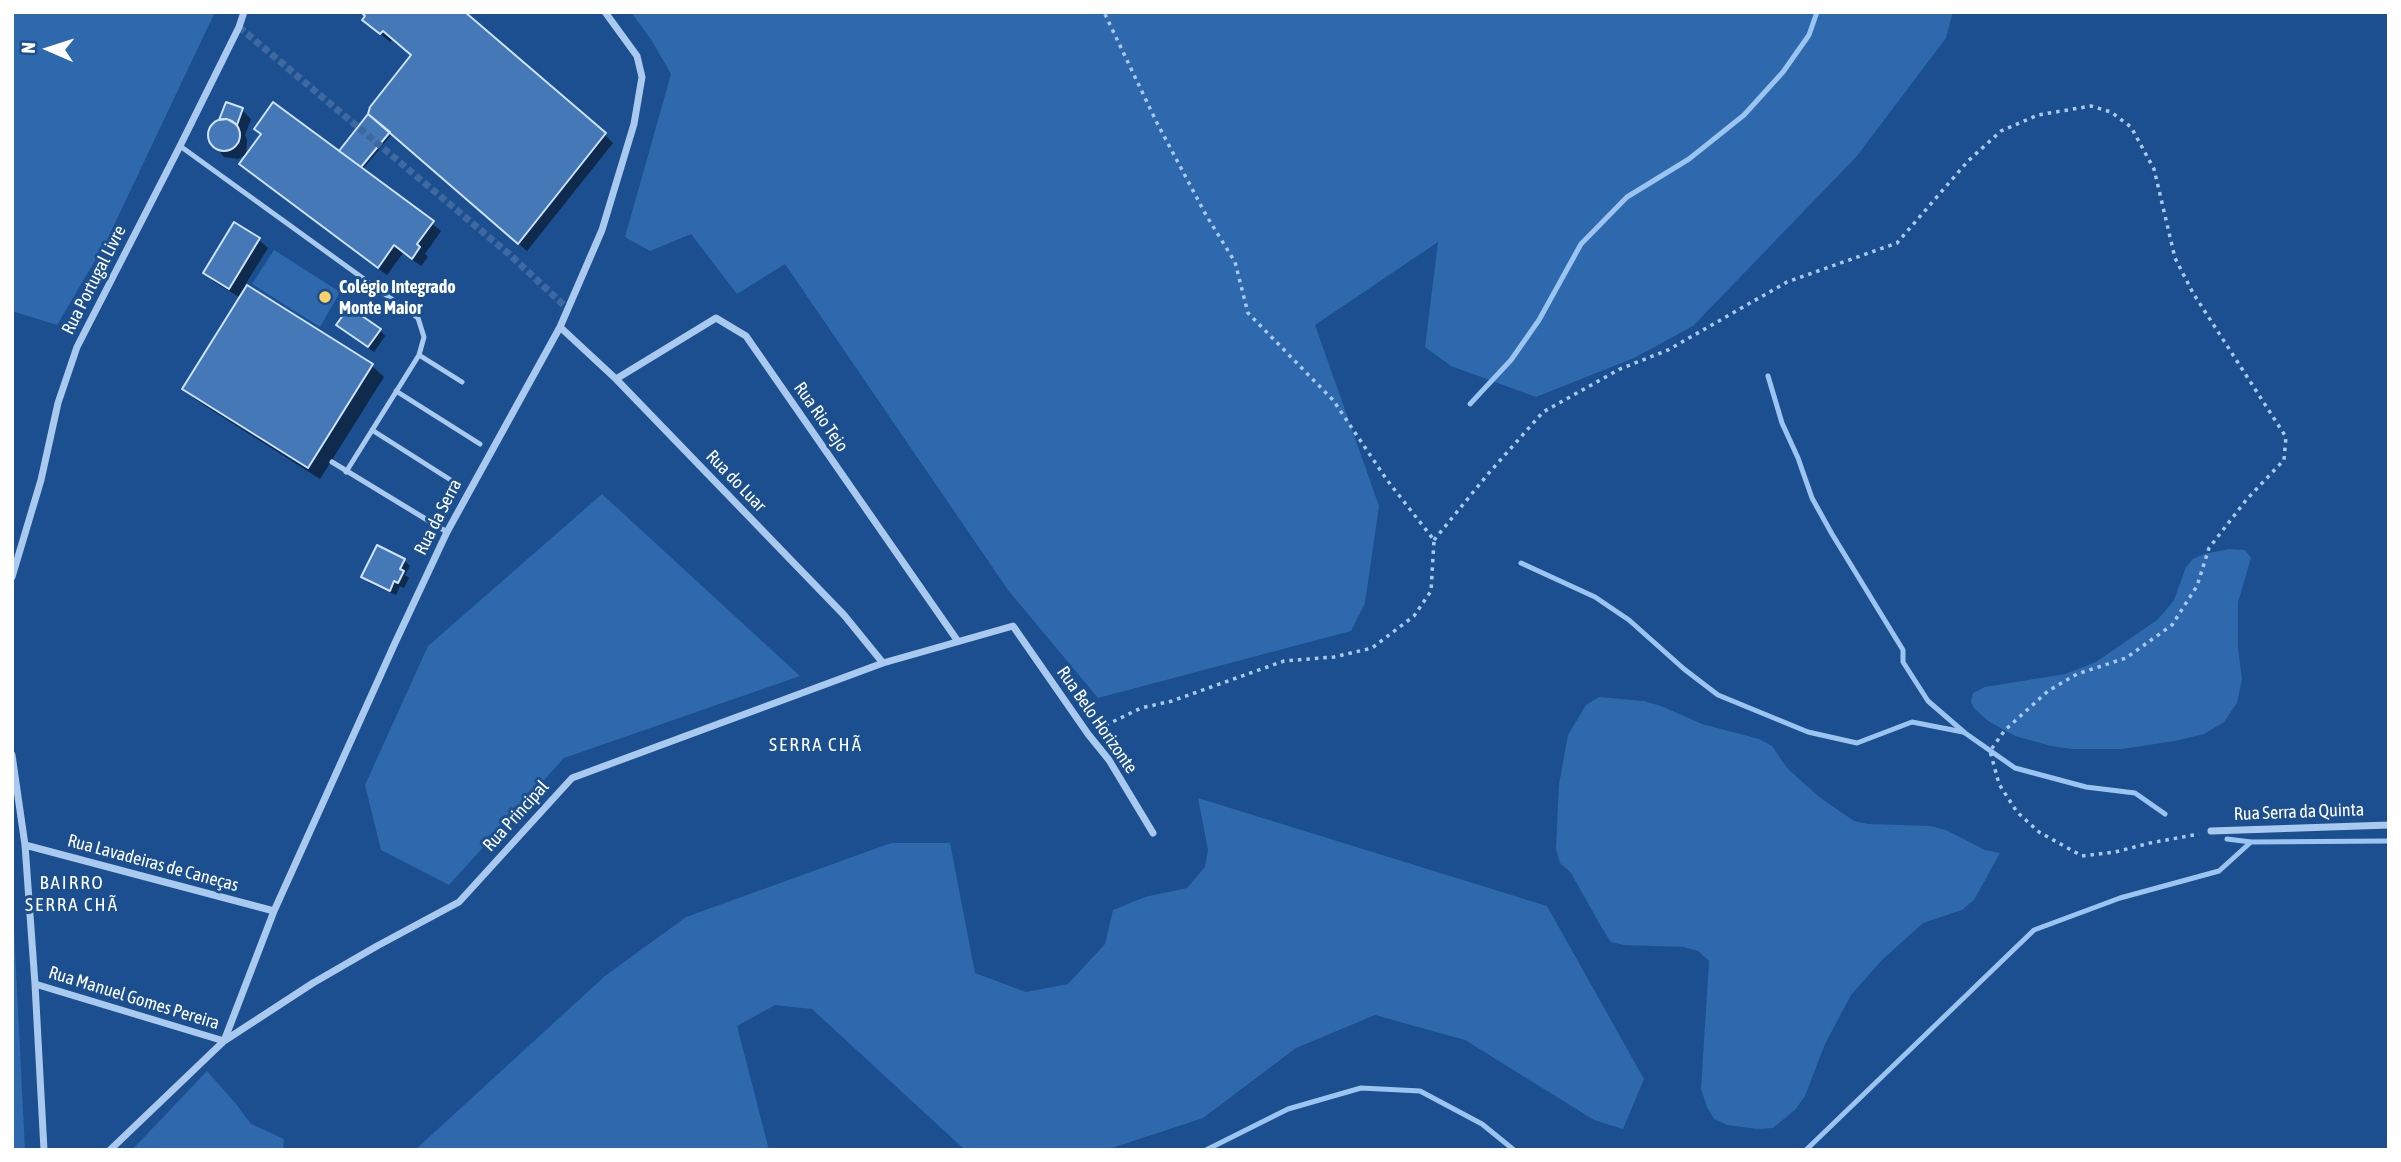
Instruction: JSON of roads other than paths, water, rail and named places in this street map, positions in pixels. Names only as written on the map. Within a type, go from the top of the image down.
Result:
[{"type":"street","name":"Rua Portugal Livre","points":[[12,577],[41,480],[58,403],[77,347],[180,146],[244,12]]},
{"type":"street","name":"Rua da Serra","points":[[223,1041],[274,911],[447,532],[560,327],[602,230],[634,124],[641,86],[641,66],[637,55],[605,12]]},
{"type":"street","name":"Rua Rio Tejo","points":[[616,379],[716,318],[746,336],[957,640]]},
{"type":"street","name":"Rua do Luar","points":[[560,327],[616,379],[844,615],[883,663]]},
{"type":"street","name":"Rua Principal","points":[[110,1150],[223,1041],[323,977],[459,902],[572,778],[883,663],[1013,626]]},
{"type":"street","name":"Rua Belo Horizonte","points":[[1013,626],[1109,760],[1153,833]]},
{"type":"street","points":[[12,755],[15,800],[25,845],[44,1150]]},
{"type":"street","name":"Rua Serra da Quinta","points":[[2211,831],[2389,825]]},
{"type":"street","name":"Rua Lavadeiras de Caneças","points":[[25,845],[274,911]]},
{"type":"street","name":"Rua Manuel Gomes Pereira","points":[[35,984],[223,1041]]},
{"type":"lane","points":[[180,146],[418,318],[424,337],[419,355],[346,472]]},
{"type":"lane","points":[[419,355],[462,382]]},
{"type":"lane","points":[[396,391],[480,444]]},
{"type":"lane","points":[[372,430],[457,484]]},
{"type":"lane","points":[[332,462],[447,532]]},
{"type":"waterway","points":[[1470,404],[1511,360],[1539,320],[1581,244],[1627,197],[1689,159],[1744,115],[1783,72],[1809,35],[1817,12]]},
{"type":"waterway","points":[[1768,376],[1782,423],[1812,498],[1903,650],[1903,662],[1928,701],[1965,733],[2015,768],[2086,787],[2135,793],[2165,814]]},
{"type":"waterway","points":[[1521,563],[1595,597],[1629,620],[1718,695],[1808,732],[1857,743],[1912,722],[1963,732]]},
{"type":"waterway","points":[[2227,839],[2251,842],[2389,841]]},
{"type":"waterway","points":[[1806,1150],[2034,930],[2120,898],[2219,871],[2251,842]]},
{"type":"waterway","points":[[1206,1150],[1288,1109],[1361,1088],[1420,1091],[1482,1124],[1514,1150]]},
{"type":"tunnel","points":[[239,27],[509,254],[568,309]]},
{"type":"place","name":"Colégio Integrado Monte Maior","points":[[325,297]]},
{"type":"district","name":"SERRA CHÃ","points":[[816,745]]},
{"type":"district","name":"BAIRRO SERRA CHÃ","points":[[72,894]]}]
